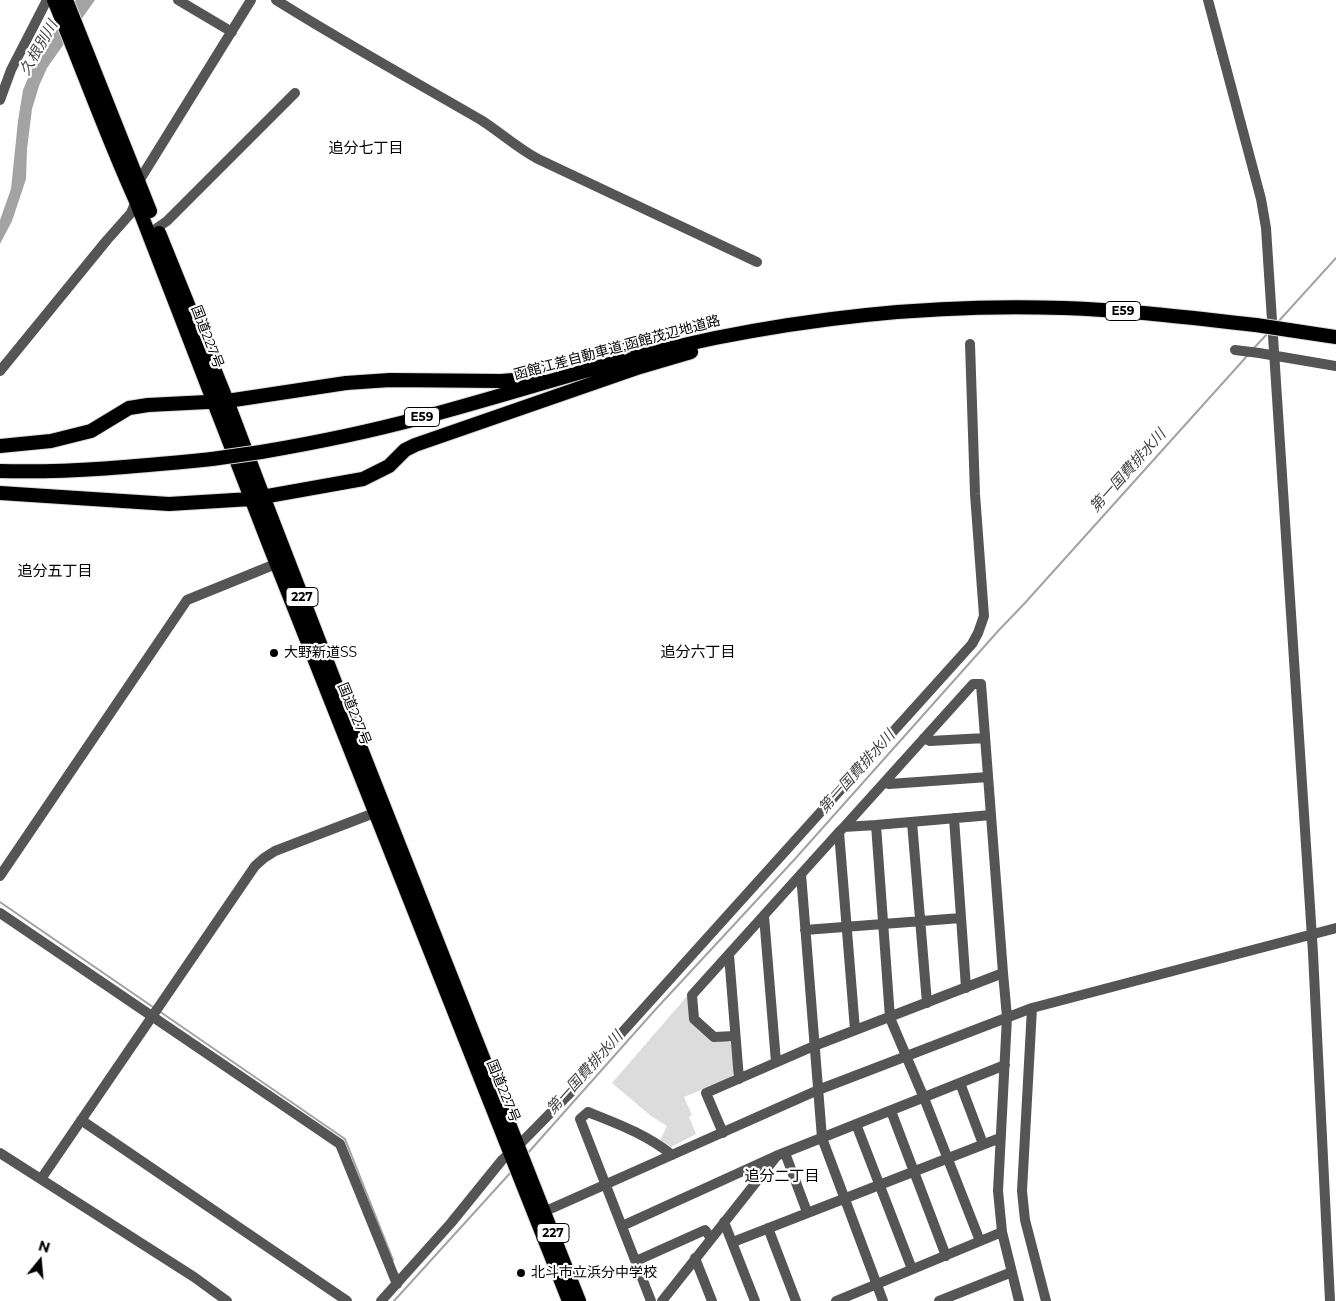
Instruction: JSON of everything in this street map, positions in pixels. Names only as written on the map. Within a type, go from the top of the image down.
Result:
[{"type":"highway","name":"国道227号","points":[[56,2],[79,47],[139,182],[257,498],[518,1159],[569,1301]]},
{"type":"highway","name":"国道227号","points":[[79,47],[119,164],[221,401]]},
{"type":"highway","name":"函館江差自動車道;函館茂辺地道路","points":[[0,471],[36,472],[119,469],[261,452],[418,418],[671,348],[712,343],[814,322],[860,316],[966,308],[1064,308],[1126,311],[1256,325],[1336,337]]},
{"type":"highway","points":[[0,493],[169,504],[257,498],[363,479],[389,466],[405,450],[415,445],[712,343]]},
{"type":"highway","points":[[0,446],[51,441],[91,432],[129,408],[148,405],[221,401],[346,383],[390,380],[501,381],[581,373]]},
{"type":"highway","name":"国道227号","points":[[539,1214],[579,1301]]},
{"type":"street","points":[[178,0],[232,32]]},
{"type":"street","points":[[0,371],[131,213],[136,201],[139,182],[251,0]]},
{"type":"street","points":[[276,0],[329,33],[485,123],[522,150],[538,159],[757,262]]},
{"type":"street","points":[[1208,0],[1261,199],[1266,228],[1318,1045],[1330,1301]]},
{"type":"street","points":[[0,100],[11,70],[56,2]]},
{"type":"street","points":[[156,228],[167,221],[295,92]]},
{"type":"street","points":[[381,1301],[451,1223],[502,1160],[518,1159],[599,1058],[932,687],[964,654],[978,633],[984,616],[975,494],[970,344]]},
{"type":"street","points":[[1239,351],[1259,352],[1336,366]]},
{"type":"street","points":[[0,876],[187,600],[282,562]]},
{"type":"street","points":[[735,1036],[714,1037],[694,1019],[692,995],[972,684],[981,684],[1007,1017],[998,1190],[1002,1232],[1019,1301]]},
{"type":"street","points":[[924,738],[930,741],[985,738]]},
{"type":"street","points":[[885,782],[889,784],[988,777]]},
{"type":"street","points":[[41,1179],[255,866],[275,852],[380,811]]},
{"type":"street","points":[[842,830],[876,825],[991,816]]},
{"type":"street","points":[[954,818],[966,988]]},
{"type":"street","points":[[912,822],[927,1003]]},
{"type":"street","points":[[876,825],[890,1018],[924,1098],[980,1241]]},
{"type":"street","points":[[842,830],[855,1030]]},
{"type":"street","points":[[801,874],[822,1138],[883,1301]]},
{"type":"street","points":[[0,913],[155,1012],[340,1144],[397,1284]]},
{"type":"street","points":[[764,916],[776,1062]]},
{"type":"street","points":[[805,930],[961,918]]},
{"type":"street","points":[[539,1214],[818,1090],[1032,1008],[1336,928]]},
{"type":"street","points":[[729,955],[739,1079]]},
{"type":"street","points":[[723,1133],[706,1093],[814,1046],[1003,973]]},
{"type":"street","points":[[1032,1008],[1022,1191],[1027,1229],[1046,1301]]},
{"type":"street","points":[[622,1226],[781,1155],[1005,1065]]},
{"type":"street","points":[[960,1083],[983,1144]]},
{"type":"street","points":[[891,1111],[946,1256]]},
{"type":"street","points":[[651,1301],[580,1119],[588,1112],[641,1133],[655,1141],[672,1155]]},
{"type":"street","points":[[81,1120],[347,1301]]},
{"type":"street","points":[[856,1124],[912,1269]]},
{"type":"street","points":[[732,1242],[1000,1138]]},
{"type":"street","points":[[0,1153],[194,1276],[227,1301]]},
{"type":"street","points":[[781,1155],[808,1212]]},
{"type":"street","points":[[662,1301],[724,1222],[781,1155]]},
{"type":"street","points":[[724,1222],[755,1301]]},
{"type":"street","points":[[768,1228],[796,1301]]},
{"type":"street","points":[[636,1261],[705,1230],[711,1238]]},
{"type":"street","points":[[837,1301],[1002,1232]]},
{"type":"street","points":[[695,1258],[712,1301]]},
{"type":"street","points":[[939,1301],[1012,1272]]},
{"type":"shaded area","points":[[76,0],[95,0],[47,68],[39,86],[32,109],[27,149],[26,179],[12,221],[0,244],[0,220],[11,189],[23,90],[33,66]]},
{"type":"shaded area","points":[[688,995],[690,1021],[732,1043],[735,1070],[731,1078],[684,1097],[692,1115],[689,1117],[696,1134],[671,1147],[660,1140],[667,1126],[651,1116],[612,1083]]},
{"type":"waterway","name":"第一国費排水川","points":[[1277,323],[1336,258]]},
{"type":"waterway","name":"第一国費排水川","points":[[1253,349],[1269,332]]},
{"type":"waterway","name":"第一国費排水川","points":[[527,1154],[1247,356]]},
{"type":"waterway","points":[[0,902],[153,1007]]},
{"type":"waterway","points":[[159,1011],[345,1139],[393,1260]]},
{"type":"waterway","name":"第一国費排水川","points":[[394,1301],[512,1171]]},
{"type":"place","name":"大野新道SS","points":[[274,653]]},
{"type":"place","name":"北斗市立浜分中学校","points":[[521,1273]]},
{"type":"district","name":"追分七丁目","points":[[366,149]]},
{"type":"district","name":"追分五丁目","points":[[55,572]]},
{"type":"district","name":"追分六丁目","points":[[698,653]]},
{"type":"district","name":"追分二丁目","points":[[782,1177]]},
{"type":"water label","name":"久根別川","points":[[39,48]]}]
